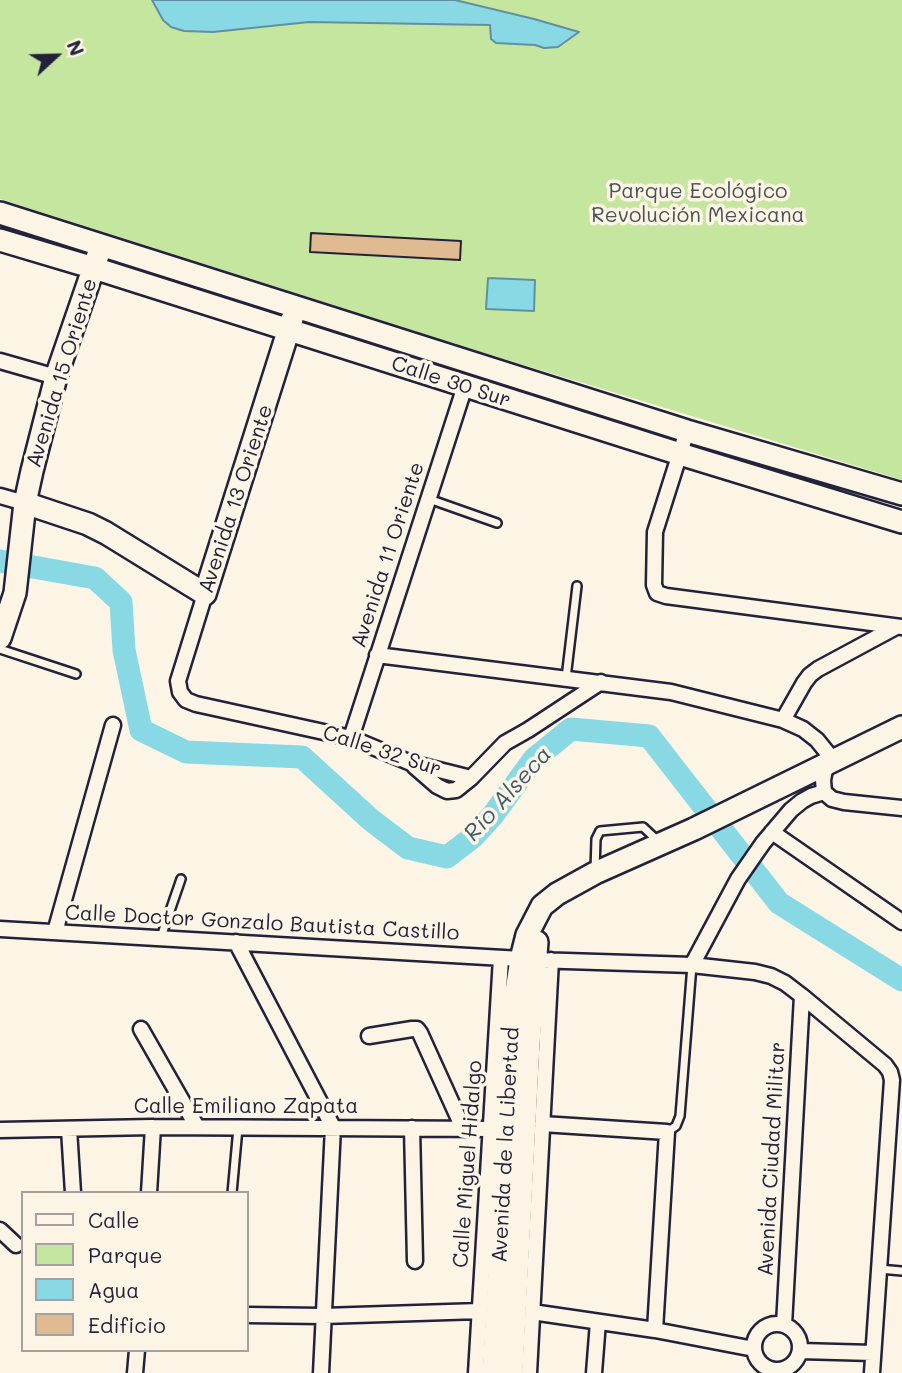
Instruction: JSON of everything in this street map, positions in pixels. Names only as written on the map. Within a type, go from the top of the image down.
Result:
[{"type":"main road","name":"Calle 30 Sur","points":[[0,213],[687,431],[902,494]]},
{"type":"main road","name":"Calle 30 Sur","points":[[0,240],[902,522]]},
{"type":"main road","name":"Avenida 15 Oriente","points":[[0,638],[15,593],[25,503],[56,377],[101,244]]},
{"type":"main road","name":"Avenida 13 Oriente","points":[[205,594],[296,306]]},
{"type":"main road","points":[[25,503],[88,524],[106,533],[205,594]]},
{"type":"main road","name":"Avenida de la Libertad","points":[[494,1373],[527,959],[538,939],[535,920],[542,906],[557,894],[595,873],[694,829],[902,727]]},
{"type":"main road","name":"Avenida de la Libertad","points":[[512,1373],[520,1043]]},
{"type":"street","points":[[0,361],[56,377]]},
{"type":"street","name":"Avenida 11 Oriente","points":[[351,738],[465,386]]},
{"type":"street","points":[[687,431],[655,532],[654,585],[657,593],[899,627]]},
{"type":"street","points":[[0,496],[25,503]]},
{"type":"street","name":"Avenida 13 Oriente","points":[[180,692],[178,681],[205,594]]},
{"type":"street","points":[[783,720],[810,675],[899,627]]},
{"type":"street","points":[[377,655],[671,692],[783,720],[803,729],[817,740],[830,763],[823,780],[824,792],[832,799],[902,808]]},
{"type":"street","name":"Calle 32 Sur","points":[[180,692],[186,700],[196,704],[351,738],[411,763],[471,778],[505,743],[601,682]]},
{"type":"street","points":[[55,932],[113,725]]},
{"type":"street","points":[[782,786],[791,797],[791,810]]},
{"type":"street","points":[[692,965],[738,879],[768,838],[791,810],[811,796],[824,792]]},
{"type":"street","points":[[768,838],[902,922]]},
{"type":"street","name":"Calle Doctor Gonzalo Bautista Castillo","points":[[0,929],[527,959],[692,965],[755,972],[785,983],[885,1065],[892,1080],[896,1113]]},
{"type":"street","points":[[236,943],[333,1127],[321,1373]]},
{"type":"street","points":[[527,959],[542,1124],[529,1373]]},
{"type":"street","name":"Calle Miguel Hidalgo","points":[[476,1373],[492,1129],[527,959]]},
{"type":"street","name":"Avenida Ciudad Militar","points":[[784,1325],[802,996]]},
{"type":"street","points":[[141,1029],[197,1128]]},
{"type":"street","points":[[369,1037],[417,1029],[463,1128]]},
{"type":"street","points":[[872,1373],[878,1269],[896,1113]]},
{"type":"street","points":[[542,1124],[667,1132],[655,1331]]},
{"type":"street","name":"Calle Emiliano Zapata","points":[[0,1130],[333,1127],[492,1129]]},
{"type":"street","points":[[149,1191],[153,1128]]},
{"type":"street","points":[[412,1128],[415,1261]]},
{"type":"street","points":[[69,1129],[73,1191]]},
{"type":"street","points":[[0,1230],[16,1245]]},
{"type":"street","points":[[248,1315],[323,1316],[480,1311]]},
{"type":"street","points":[[532,1312],[754,1349]]},
{"type":"street","points":[[594,1373],[597,1322]]},
{"type":"street","points":[[773,1324],[784,1325],[793,1331],[799,1340],[800,1351],[795,1361],[787,1368],[776,1372],[757,1359],[754,1349],[756,1338],[763,1329],[773,1324]]},
{"type":"street","points":[[800,1351],[873,1353]]},
{"type":"street","points":[[135,1373],[137,1352]]},
{"type":"lane","points":[[428,498],[497,523]]},
{"type":"lane","points":[[566,678],[577,586]]},
{"type":"lane","points":[[0,649],[76,674]]},
{"type":"lane","points":[[595,873],[596,839],[600,831],[643,827],[661,844]]},
{"type":"lane","points":[[161,938],[181,879]]},
{"type":"lane","points":[[667,1132],[676,1126],[680,1116],[692,965]]},
{"type":"lane","points":[[232,1191],[238,1128]]},
{"type":"lane","points":[[878,1269],[902,1271]]},
{"type":"green space","name":"Parque Ecológico Revolución Mexicana","points":[[0,0],[902,0],[902,480],[468,348],[0,199]]},
{"type":"water","points":[[152,0],[455,0],[579,32],[558,47],[544,48],[496,43],[491,39],[490,25],[309,22],[213,32],[184,31],[171,27],[163,20]]},
{"type":"water","points":[[488,278],[535,280],[534,311],[486,309]]},
{"type":"building","points":[[311,233],[461,241],[460,260],[310,252]]},
{"type":"waterway","name":"Rio Alseca","points":[[0,561],[95,578],[121,602],[124,650],[141,730],[186,752],[302,757],[371,820],[408,848],[447,857],[473,837],[493,815],[534,759],[571,729],[649,736],[779,903],[902,980]]}]
